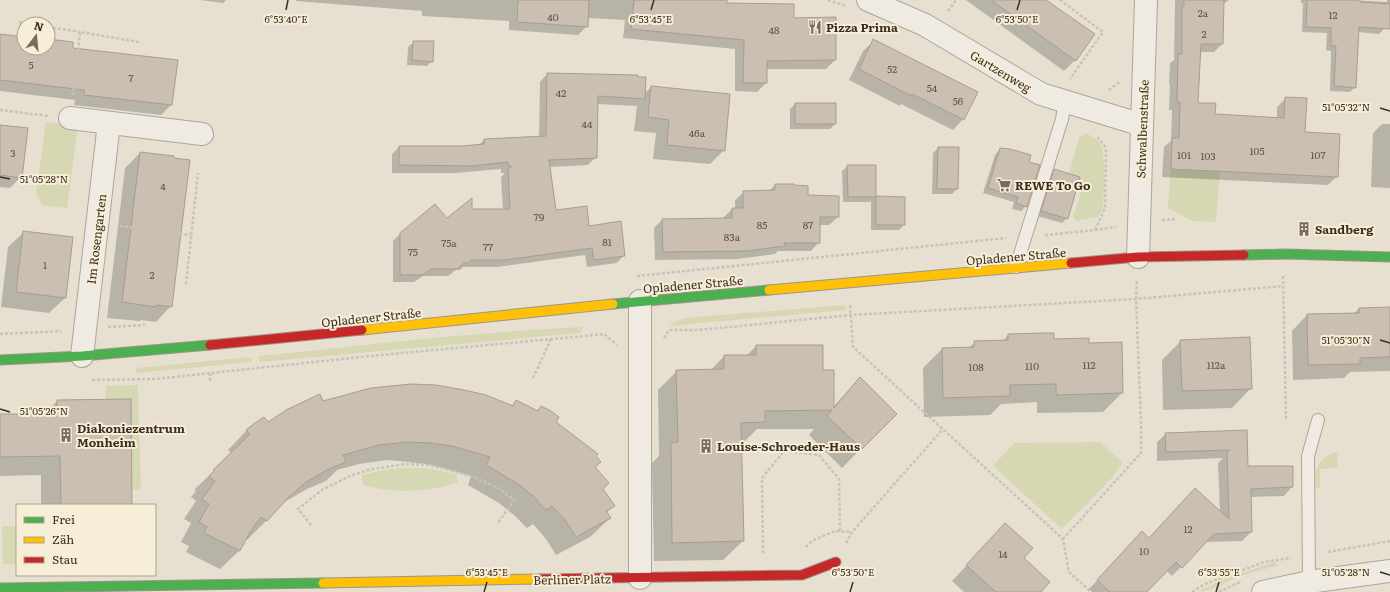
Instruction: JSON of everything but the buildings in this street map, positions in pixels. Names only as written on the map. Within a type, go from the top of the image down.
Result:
[{"type":"street","name":"Gartzenweg","points":[[868,0],[925,25],[1041,94],[1142,125]]},
{"type":"street","name":"Schwalbenstraße","points":[[1138,257],[1146,0]]},
{"type":"street","points":[[70,118],[202,134]]},
{"type":"street","name":"Im Rosengarten","points":[[82,356],[109,123]]},
{"type":"street","name":"Opladener Straße","points":[[0,360],[82,356],[234,343],[640,301],[1138,257],[1283,254],[1390,257]]},
{"type":"street","points":[[640,301],[640,578]]},
{"type":"street","name":"Berliner Platz","points":[[0,588],[802,575],[836,562]]},
{"type":"street","points":[[1263,592],[1309,582],[1390,571]]},
{"type":"lane","points":[[1016,267],[1062,119],[1065,102]]},
{"type":"lane","points":[[1309,582],[1308,456],[1318,420]]},
{"type":"path","points":[[1060,0],[1103,32],[1070,80],[1065,102]]},
{"type":"path","points":[[56,28],[139,42]]},
{"type":"path","points":[[0,110],[70,118],[80,32]]},
{"type":"path","points":[[1095,230],[1105,208],[1106,148],[1094,133],[1103,113]]},
{"type":"path","points":[[186,284],[198,173]]},
{"type":"path","points":[[97,224],[191,235]]},
{"type":"path","points":[[1283,254],[1286,420]]},
{"type":"path","points":[[1063,539],[1141,453],[1136,299],[1138,257]]},
{"type":"path","points":[[848,283],[853,346],[1063,539],[1069,572],[1091,592]]},
{"type":"path","points":[[663,340],[669,330],[698,330],[851,315],[1136,299],[1283,286]]},
{"type":"path","points":[[86,381],[155,378],[604,334],[618,346]]},
{"type":"path","points":[[533,378],[551,339]]},
{"type":"path","points":[[210,373],[210,382]]},
{"type":"path","points":[[836,562],[852,532],[943,429]]},
{"type":"path","points":[[764,558],[762,478],[784,450],[819,455],[840,479],[840,532]]},
{"type":"path","points":[[311,525],[298,509],[322,490],[350,476],[372,469],[406,464],[446,468],[476,478],[498,488],[514,500],[498,523]]},
{"type":"path","points":[[801,552],[812,541],[835,531],[852,532]]},
{"type":"green space","points":[[46,122],[78,126],[67,208],[42,205],[36,192]]},
{"type":"green space","points":[[1085,133],[1097,140],[1102,148],[1104,166],[1103,199],[1101,212],[1097,217],[1076,221],[1073,217],[1080,197],[1080,177],[1069,174],[1080,135],[1083,137]]},
{"type":"green space","points":[[1171,169],[1220,171],[1216,222],[1192,221],[1168,208]]},
{"type":"green space","points":[[845,305],[845,310],[668,326],[685,318]]},
{"type":"green space","points":[[582,327],[581,333],[259,362],[259,356],[461,335]]},
{"type":"green space","points":[[251,357],[252,362],[136,373],[136,368]]},
{"type":"green space","points":[[138,385],[141,490],[132,489],[131,399],[106,399],[106,386]]},
{"type":"green space","points":[[1100,442],[1123,463],[1110,480],[1062,529],[993,466],[1014,443]]},
{"type":"green space","points":[[1337,451],[1338,468],[1320,469],[1320,488],[1316,488],[1316,474],[1318,465],[1325,458]]},
{"type":"green space","points":[[399,468],[426,468],[456,474],[458,483],[410,491],[388,490],[363,485],[362,475]]},
{"type":"green space","points":[[2,526],[16,526],[16,564],[3,564]]},
{"type":"green space","points":[[1275,562],[1278,566],[1246,574],[1212,589],[1198,592],[1226,578]]},
{"type":"traffic: fast","points":[[1244,255],[1286,254],[1390,257]]},
{"type":"traffic: fast","points":[[613,304],[769,290]]},
{"type":"traffic: fast","points":[[0,360],[82,356],[210,345]]},
{"type":"traffic: fast","points":[[0,588],[323,583]]},
{"type":"traffic: slow","points":[[769,290],[1071,263]]},
{"type":"traffic: slow","points":[[362,330],[613,304]]},
{"type":"traffic: slow","points":[[323,583],[540,579]]},
{"type":"traffic: jam","points":[[1071,263],[1138,257],[1244,255]]},
{"type":"traffic: jam","points":[[210,345],[362,330]]},
{"type":"traffic: jam","points":[[540,579],[802,575],[836,562]]},
{"type":"place","name":"Pizza Prima","points":[[815,27]]},
{"type":"place","name":"REWE To Go","points":[[1004,185]]},
{"type":"place","name":"Sandberg","points":[[1304,229]]},
{"type":"place","name":"Diakoniezentrum Monheim","points":[[66,435]]},
{"type":"place","name":"Louise-Schroeder-Haus","points":[[706,446]]}]
